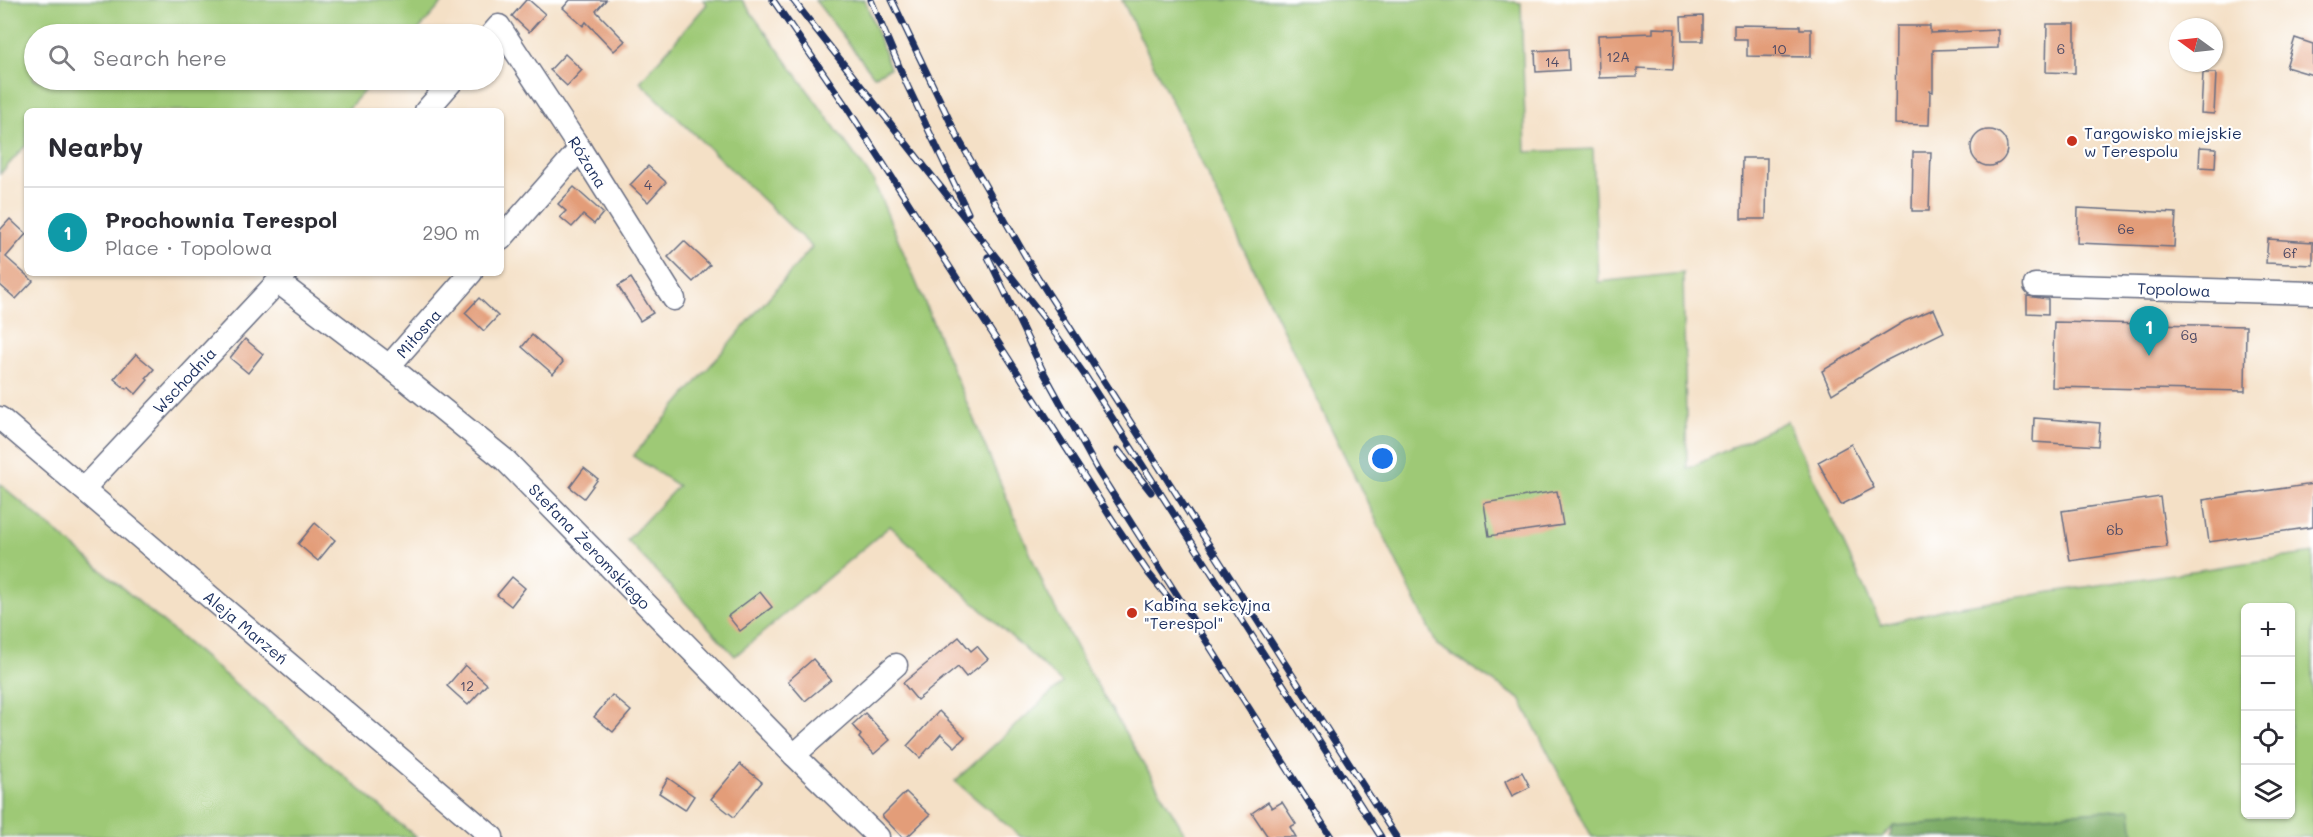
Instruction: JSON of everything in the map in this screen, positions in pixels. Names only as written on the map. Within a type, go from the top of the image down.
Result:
[{"type":"street","name":"Różana","points":[[504,43],[580,149],[674,299]]},
{"type":"street","points":[[429,108],[444,90]]},
{"type":"street","points":[[504,235],[580,149]]},
{"type":"street","name":"Miłosna","points":[[389,366],[468,276]]},
{"type":"street","name":"Stefana Żeromskiego","points":[[282,278],[505,460],[794,755],[878,837]]},
{"type":"street","name":"Wschodnia","points":[[84,488],[282,278]]},
{"type":"street","name":"Topolowa","points":[[2035,285],[2313,293]]},
{"type":"street","name":"Aleja Marzeń","points":[[0,418],[492,837]]},
{"type":"street","points":[[794,755],[896,665]]},
{"type":"green space","points":[[0,0],[445,0],[424,24],[24,24],[24,90],[365,90],[349,108],[24,108],[24,147],[0,174]]},
{"type":"green space","points":[[703,0],[742,0],[873,180],[1046,591],[1087,668],[1187,837],[1021,837],[955,781],[1062,683],[890,526],[735,656],[627,540],[678,486],[633,456],[812,247],[640,82],[707,4]]},
{"type":"green space","points":[[815,0],[865,0],[890,68],[874,76]]},
{"type":"green space","points":[[1122,0],[1501,0],[1521,3],[1526,152],[1593,149],[1598,282],[1683,273],[1687,469],[1787,421],[1881,625],[1952,607],[2313,553],[2313,837],[2134,837],[2130,809],[1894,826],[1882,837],[1592,837],[1520,699],[1437,645]]},
{"type":"green space","points":[[0,484],[416,837],[0,837]]},
{"type":"green space","points":[[2131,809],[2134,837],[1889,837],[1894,826]]},
{"type":"building","points":[[526,0],[545,14],[529,32],[512,16]]},
{"type":"building","points":[[570,0],[606,0],[596,11],[625,41],[614,51],[586,22],[583,26],[563,8]]},
{"type":"building","points":[[1703,16],[1703,41],[1682,41],[1681,17]]},
{"type":"building","points":[[2047,24],[2075,24],[2075,73],[2046,72]]},
{"type":"building","points":[[1734,25],[1800,26],[1800,29],[1811,29],[1811,57],[1747,56],[1747,39],[1734,39]]},
{"type":"building","points":[[1896,26],[1930,26],[1930,33],[1998,30],[1998,48],[1933,50],[1933,92],[1930,91],[1929,125],[1895,124]]},
{"type":"building","points":[[1653,28],[1675,29],[1673,70],[1637,68],[1637,77],[1599,78],[1598,35],[1653,33]]},
{"type":"building","points":[[2295,38],[2313,44],[2313,75],[2286,67]]},
{"type":"building","points":[[1568,49],[1569,70],[1536,72],[1535,51]]},
{"type":"building","points":[[565,54],[582,70],[567,86],[550,70]]},
{"type":"building","points":[[2203,73],[2216,73],[2214,114],[2201,113]]},
{"type":"building","points":[[1989,130],[2002,135],[2007,148],[2002,161],[1989,166],[1976,161],[1971,148],[1976,135]]},
{"type":"building","points":[[2200,147],[2216,148],[2215,168],[2199,167]]},
{"type":"building","points":[[1913,152],[1931,152],[1929,211],[1912,211]]},
{"type":"building","points":[[1742,158],[1767,158],[1766,219],[1741,219]]},
{"type":"building","points":[[648,166],[666,182],[648,202],[630,185]]},
{"type":"building","points":[[574,187],[603,213],[594,224],[583,215],[572,227],[560,217],[566,211],[558,204]]},
{"type":"building","points":[[2078,208],[2176,213],[2174,247],[2077,243]]},
{"type":"building","points":[[10,219],[24,232],[24,236],[6,257],[24,273],[24,276],[33,281],[16,299],[0,285],[0,230]]},
{"type":"building","points":[[2268,239],[2313,242],[2313,265],[2266,263]]},
{"type":"building","points":[[684,241],[710,265],[693,282],[668,257]]},
{"type":"building","points":[[631,278],[653,313],[640,321],[618,286]]},
{"type":"building","points":[[2027,296],[2048,299],[2048,314],[2027,313]]},
{"type":"building","points":[[479,298],[498,316],[484,331],[465,313]]},
{"type":"building","points":[[1934,309],[1944,332],[1883,362],[1832,394],[1822,371],[1905,321]]},
{"type":"building","points":[[2054,322],[2246,326],[2245,391],[2052,387]]},
{"type":"building","points":[[532,335],[563,362],[553,374],[522,347]]},
{"type":"building","points":[[245,339],[263,354],[248,373],[230,358]]},
{"type":"building","points":[[136,354],[154,369],[136,394],[114,379]]},
{"type":"building","points":[[2034,418],[2100,423],[2098,446],[2033,442]]},
{"type":"building","points":[[1851,444],[1874,488],[1841,505],[1818,462]]},
{"type":"building","points":[[584,468],[598,479],[584,498],[570,487]]},
{"type":"building","points":[[2313,484],[2313,527],[2209,542],[2203,500]]},
{"type":"building","points":[[1557,491],[1563,525],[1489,536],[1484,503]]},
{"type":"building","points":[[2160,497],[2167,547],[2070,561],[2062,511]]},
{"type":"building","points":[[315,523],[335,540],[318,561],[298,544]]},
{"type":"building","points":[[512,577],[525,588],[511,606],[497,595]]},
{"type":"building","points":[[760,592],[772,607],[740,631],[728,616]]},
{"type":"building","points":[[959,637],[971,651],[977,646],[988,659],[966,677],[958,667],[917,700],[903,683]]},
{"type":"building","points":[[813,659],[831,680],[805,701],[788,681]]},
{"type":"building","points":[[465,665],[487,684],[468,705],[447,686]]},
{"type":"building","points":[[612,695],[631,711],[613,732],[594,717]]},
{"type":"building","points":[[939,711],[965,737],[955,747],[941,734],[920,758],[907,746]]},
{"type":"building","points":[[865,713],[890,740],[874,754],[859,738],[861,735],[852,725]]},
{"type":"building","points":[[740,764],[762,782],[734,817],[711,799]]},
{"type":"building","points":[[1522,772],[1530,787],[1512,796],[1505,781]]},
{"type":"building","points":[[668,778],[694,796],[685,810],[659,793]]},
{"type":"building","points":[[906,792],[930,815],[907,837],[902,837],[882,816]]},
{"type":"building","points":[[1268,802],[1272,808],[1282,802],[1296,824],[1290,827],[1296,837],[1268,837],[1252,813]]},
{"type":"railway","points":[[773,0],[848,109],[1115,524],[1149,574],[1176,607]]},
{"type":"railway","points":[[793,0],[1044,318],[1084,374],[1381,837]]},
{"type":"railway","points":[[871,0],[907,85],[968,213]]},
{"type":"railway","points":[[892,0],[958,138],[1035,273],[1396,837]]},
{"type":"railway","points":[[988,257],[1043,371],[1098,471],[1331,837]]},
{"type":"railway","points":[[1118,450],[1151,492]]},
{"type":"place","name":"Targowisko miejskie w Terespolu","points":[[2072,141]]},
{"type":"place","name":"Prochownia Terespol","points":[[2149,356]]},
{"type":"place","name":"Kabina sekcyjna \"Terespol\"","points":[[1132,613]]}]
